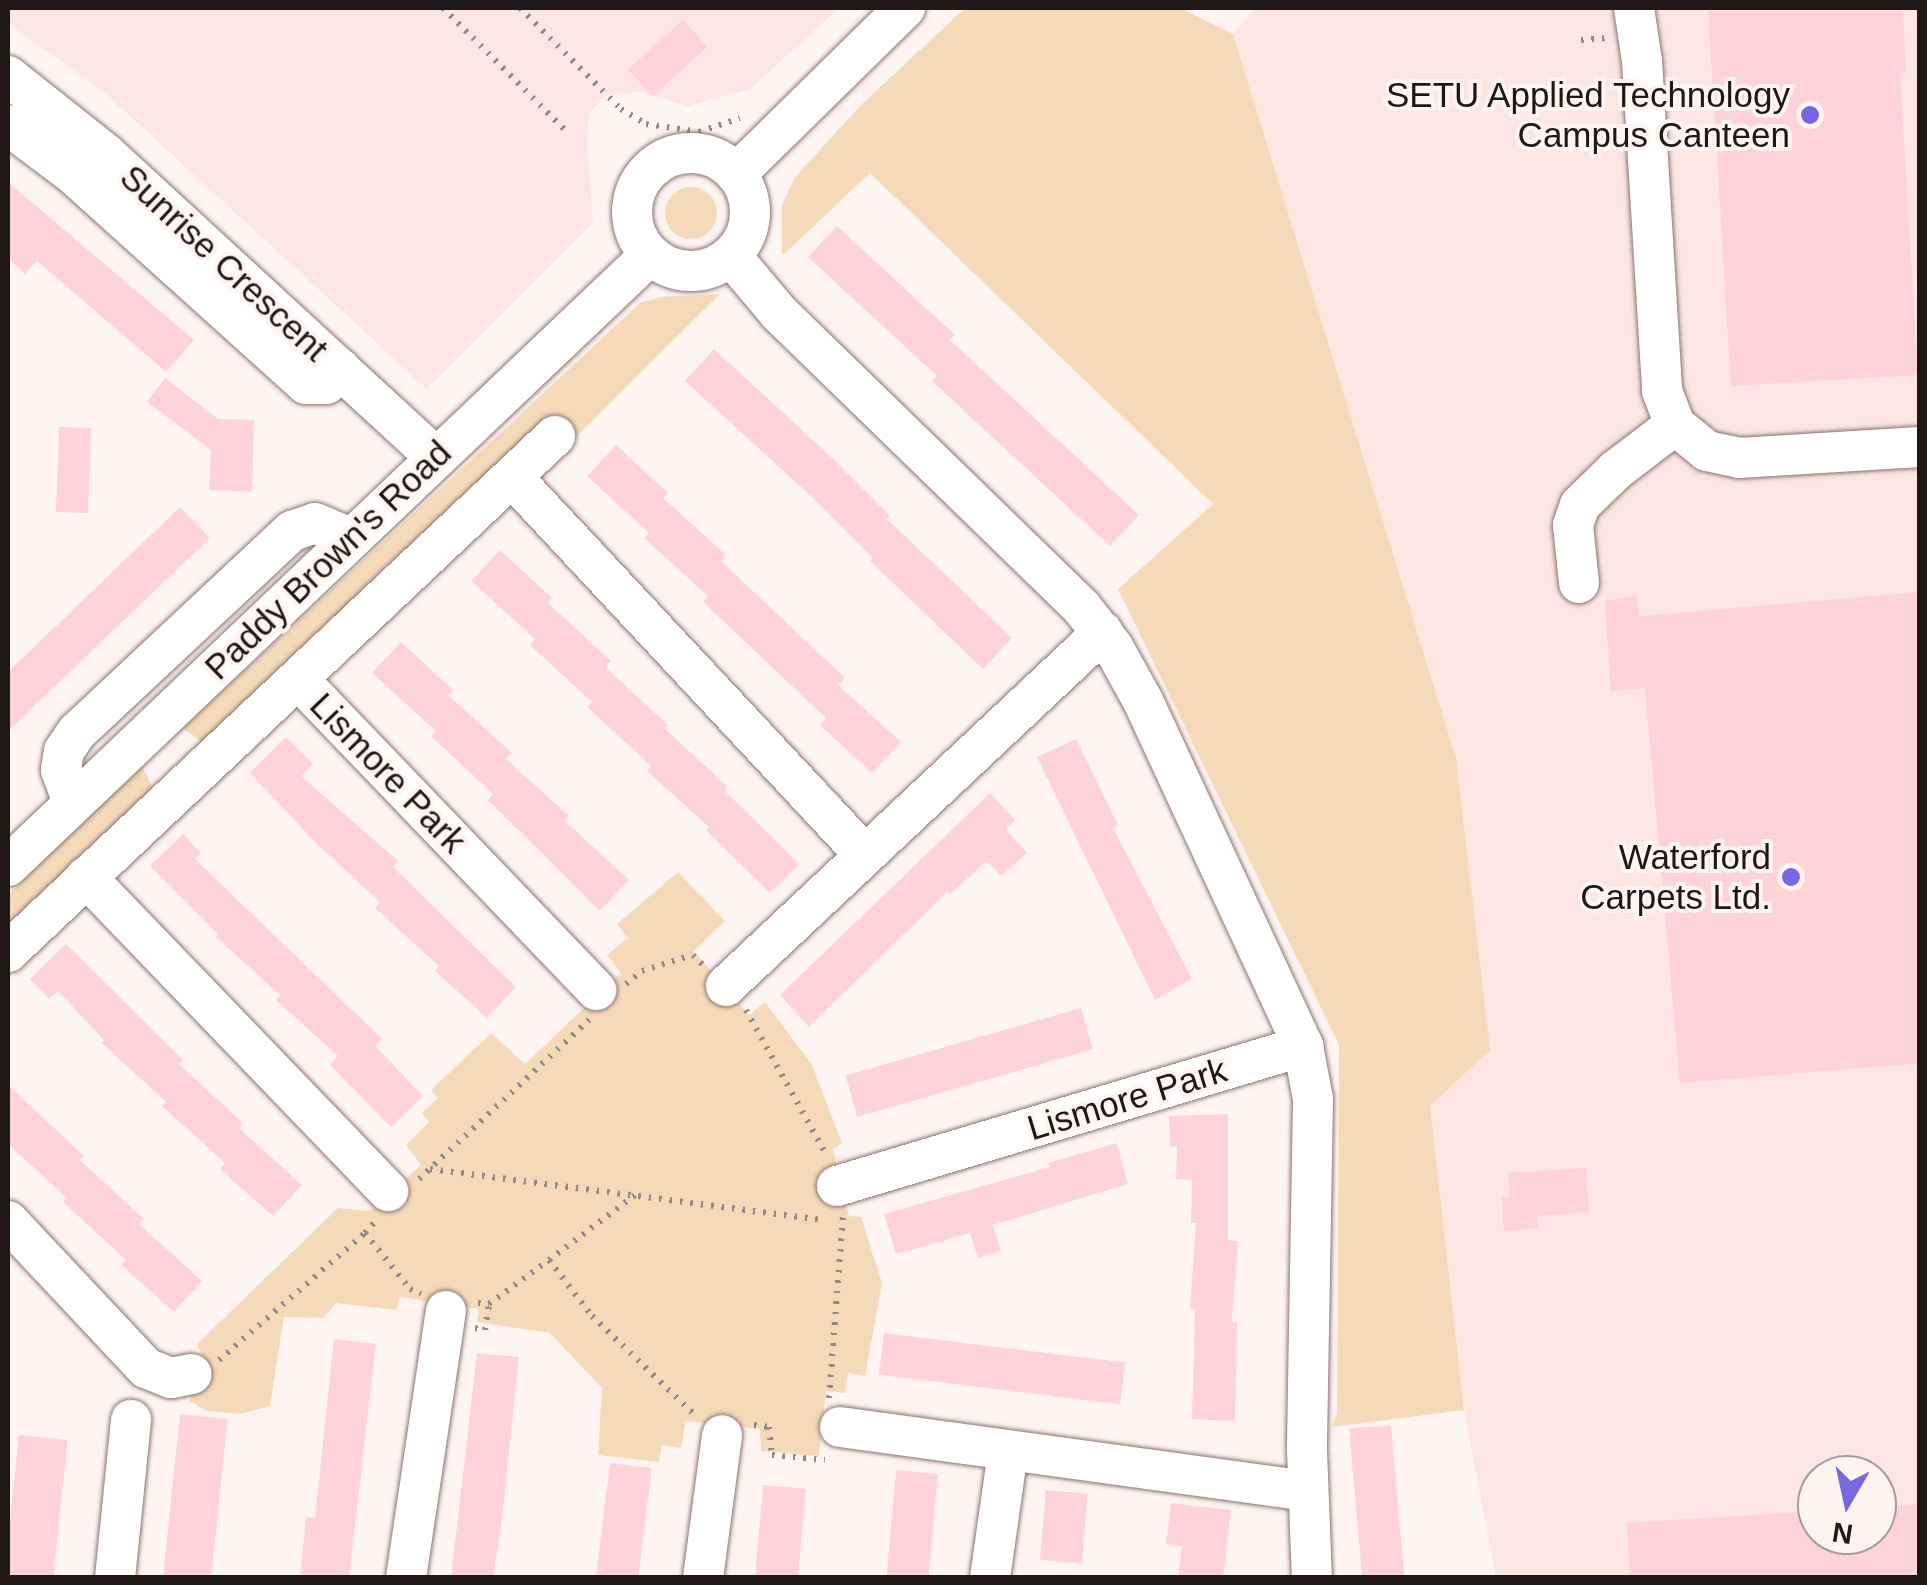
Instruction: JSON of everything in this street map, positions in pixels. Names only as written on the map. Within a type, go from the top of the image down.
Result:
[{"type":"street","points":[[736,174],[905,8]]},
{"type":"street","points":[[1634,8],[1644,90],[1662,390],[1675,426],[1706,451],[1739,458],[1920,447]]},
{"type":"street","name":"Sunrise Crescent","points":[[8,76],[106,154],[435,457]]},
{"type":"street","points":[[8,125],[74,175],[306,384],[326,384],[340,369]]},
{"type":"street","points":[[704,153],[722,160],[736,174],[751,205],[750,223],[731,256],[700,270],[682,270],[649,256],[633,227],[631,211],[634,195],[650,168],[666,157],[704,153]]},
{"type":"street","name":"Paddy Brown's Road","points":[[11,857],[146,734],[649,256]]},
{"type":"street","points":[[731,256],[778,313],[1102,632],[1143,701],[1303,1046],[1312,1100],[1308,1491],[1312,1578]]},
{"type":"street","points":[[1579,583],[1573,525],[1580,505],[1616,470],[1675,426]]},
{"type":"street","name":"Lismore Park","points":[[8,952],[555,436]]},
{"type":"street","points":[[512,477],[865,855]]},
{"type":"street","points":[[73,802],[61,770],[64,751],[76,732],[292,531],[315,523],[351,538]]},
{"type":"street","points":[[726,986],[1102,632]]},
{"type":"street","name":"Lismore Park","points":[[298,679],[600,1000]]},
{"type":"street","points":[[146,734],[189,780]]},
{"type":"street","points":[[86,877],[393,1198]]},
{"type":"street","name":"Lismore Park","points":[[841,1204],[1303,1046]]},
{"type":"street","points":[[8,1222],[146,1368],[170,1378],[203,1369]]},
{"type":"street","points":[[406,1578],[443,1302]]},
{"type":"street","points":[[116,1578],[131,1420]]},
{"type":"street","points":[[703,1578],[728,1426]]},
{"type":"street","points":[[840,1427],[1308,1491]]},
{"type":"street","points":[[990,1578],[1008,1451]]},
{"type":"path","points":[[443,8],[568,133]]},
{"type":"path","points":[[520,8],[621,108],[646,124],[699,132],[728,125],[746,115]]},
{"type":"path","points":[[203,1369],[365,1233],[393,1198],[430,1169],[600,1000],[642,972],[693,955],[751,1015],[824,1147],[841,1204],[827,1425],[840,1427],[836,1457],[830,1461],[772,1455],[769,1427],[728,1426],[692,1416],[592,1316],[549,1260]]},
{"type":"path","points":[[430,1169],[636,1194],[841,1204]]},
{"type":"path","points":[[365,1233],[410,1289],[443,1302],[489,1304],[636,1194]]},
{"type":"shaded area","points":[[8,8],[839,8],[750,89],[688,106],[640,92],[607,95],[589,114],[587,143],[593,223],[427,389],[105,93],[8,23]]},
{"type":"shaded area","points":[[965,8],[1180,8],[1233,34],[1456,758],[1490,1050],[1430,1106],[1464,1410],[1332,1427],[1337,1413],[1339,1045],[1118,589],[1213,504],[870,173],[782,256],[782,205],[795,177],[861,105]]},
{"type":"shaded area","points":[[1255,8],[1919,8],[1919,1577],[1496,1577],[1464,1410],[1429,1106],[1456,758],[1233,34]]},
{"type":"shaded area","points":[[691,187],[709,195],[717,213],[709,231],[691,239],[673,231],[665,213],[673,195]]},
{"type":"shaded area","points":[[720,294],[573,440],[202,742],[183,728],[640,303],[661,297]]},
{"type":"shaded area","points":[[142,766],[153,789],[8,928],[8,895]]},
{"type":"shaded area","points":[[678,872],[725,921],[694,951],[749,1015],[765,1002],[812,1065],[842,1143],[833,1149],[849,1216],[861,1217],[882,1283],[865,1376],[848,1373],[845,1393],[826,1391],[819,1456],[761,1451],[760,1429],[686,1421],[681,1448],[662,1445],[659,1462],[598,1455],[602,1388],[550,1333],[477,1322],[479,1309],[400,1297],[396,1310],[336,1303],[323,1318],[284,1317],[270,1406],[240,1414],[207,1411],[190,1401],[191,1383],[212,1375],[197,1344],[338,1208],[370,1211],[421,1165],[406,1145],[429,1122],[422,1113],[438,1098],[431,1090],[491,1033],[525,1064],[621,973],[607,955],[628,938],[617,924]]},
{"type":"building","points":[[1708,8],[1903,8],[1906,73],[1900,73],[1918,375],[1731,386]]},
{"type":"building","points":[[683,20],[707,47],[652,96],[628,70]]},
{"type":"building","points":[[8,182],[194,340],[166,372],[37,261],[25,274],[8,258]]},
{"type":"building","points":[[837,226],[955,335],[950,340],[1139,515],[1110,546],[932,381],[937,376],[808,257]]},
{"type":"building","points":[[714,349],[831,457],[890,516],[887,519],[1012,638],[983,669],[870,561],[873,558],[812,497],[685,381]]},
{"type":"building","points":[[165,378],[218,419],[254,420],[252,492],[209,490],[211,450],[147,402]]},
{"type":"building","points":[[59,427],[91,428],[88,513],[56,512]]},
{"type":"building","points":[[616,445],[668,493],[663,498],[726,555],[721,561],[845,678],[838,685],[901,742],[872,773],[820,725],[826,718],[703,602],[708,596],[644,538],[649,533],[587,476]]},
{"type":"building","points":[[180,507],[210,538],[8,731],[8,672]]},
{"type":"building","points":[[500,550],[552,598],[548,603],[611,661],[605,667],[668,725],[664,728],[728,787],[725,791],[799,864],[770,893],[706,830],[709,827],[647,771],[651,766],[587,707],[592,702],[530,645],[535,639],[471,581]]},
{"type":"building","name":"Waterford Carpets Ltd.","points":[[1920,592],[1920,1063],[1680,1083],[1645,688],[1611,691],[1605,601],[1637,595],[1639,616]]},
{"type":"building","points":[[401,642],[453,690],[448,695],[512,753],[506,759],[569,816],[565,821],[629,880],[600,911],[488,800],[493,794],[431,736],[436,731],[372,673]]},
{"type":"building","points":[[286,737],[313,764],[301,776],[398,861],[393,867],[516,987],[487,1018],[435,971],[439,966],[375,908],[380,902],[317,844],[250,773]]},
{"type":"building","points":[[1076,739],[1118,825],[1113,828],[1192,979],[1155,1000],[1037,757]]},
{"type":"building","points":[[990,793],[1015,820],[1005,829],[1027,853],[1001,876],[987,861],[950,894],[948,891],[809,1027],[780,995]]},
{"type":"building","points":[[183,834],[201,853],[195,859],[382,1039],[375,1046],[423,1096],[391,1127],[330,1065],[338,1056],[276,1000],[280,995],[216,937],[218,934],[150,866]]},
{"type":"building","points":[[66,944],[183,1060],[179,1064],[243,1123],[239,1128],[302,1185],[273,1216],[220,1169],[225,1163],[162,1106],[166,1102],[102,1043],[104,1040],[58,991],[49,999],[30,979]]},
{"type":"building","points":[[1081,1008],[1093,1049],[857,1117],[845,1076]]},
{"type":"building","points":[[8,1085],[144,1219],[139,1224],[202,1281],[174,1312],[121,1265],[126,1260],[8,1144]]},
{"type":"building","points":[[1228,1114],[1228,1240],[1238,1241],[1232,1322],[1237,1322],[1235,1421],[1192,1419],[1195,1309],[1190,1308],[1196,1223],[1191,1223],[1192,1180],[1176,1179],[1177,1146],[1170,1147],[1169,1116]]},
{"type":"building","points":[[1117,1143],[1128,1184],[993,1225],[1001,1251],[978,1258],[970,1233],[896,1254],[884,1214],[1050,1167],[1048,1163]]},
{"type":"building","points":[[1586,1168],[1589,1212],[1537,1216],[1538,1228],[1504,1231],[1502,1198],[1510,1197],[1508,1173]]},
{"type":"building","points":[[884,1333],[1125,1363],[1120,1404],[879,1375]]},
{"type":"building","points":[[334,1339],[376,1344],[349,1578],[300,1578],[306,1517],[315,1518]]},
{"type":"building","points":[[477,1353],[519,1357],[502,1519],[493,1578],[451,1578]]},
{"type":"building","points":[[180,1414],[228,1419],[211,1578],[163,1578]]},
{"type":"building","points":[[1391,1425],[1404,1578],[1362,1578],[1349,1429]]},
{"type":"building","points":[[19,1435],[68,1440],[53,1578],[8,1578]]},
{"type":"building","points":[[610,1463],[652,1468],[638,1578],[596,1578]]},
{"type":"building","points":[[896,1470],[938,1474],[929,1578],[887,1578]]},
{"type":"building","points":[[763,1485],[806,1489],[798,1578],[755,1578]]},
{"type":"building","points":[[1046,1490],[1088,1494],[1082,1563],[1040,1560]]},
{"type":"building","points":[[1171,1503],[1231,1510],[1223,1578],[1178,1578],[1182,1546],[1166,1544]]},
{"type":"building","points":[[1920,1504],[1920,1578],[1630,1578],[1627,1523],[1797,1512],[1797,1555],[1897,1555],[1897,1506]]},
{"type":"place","name":"SETU Applied Technology Campus Canteen","points":[[1810,115]]},
{"type":"place","name":"Waterford Carpets Ltd.","points":[[1791,877]]}]
